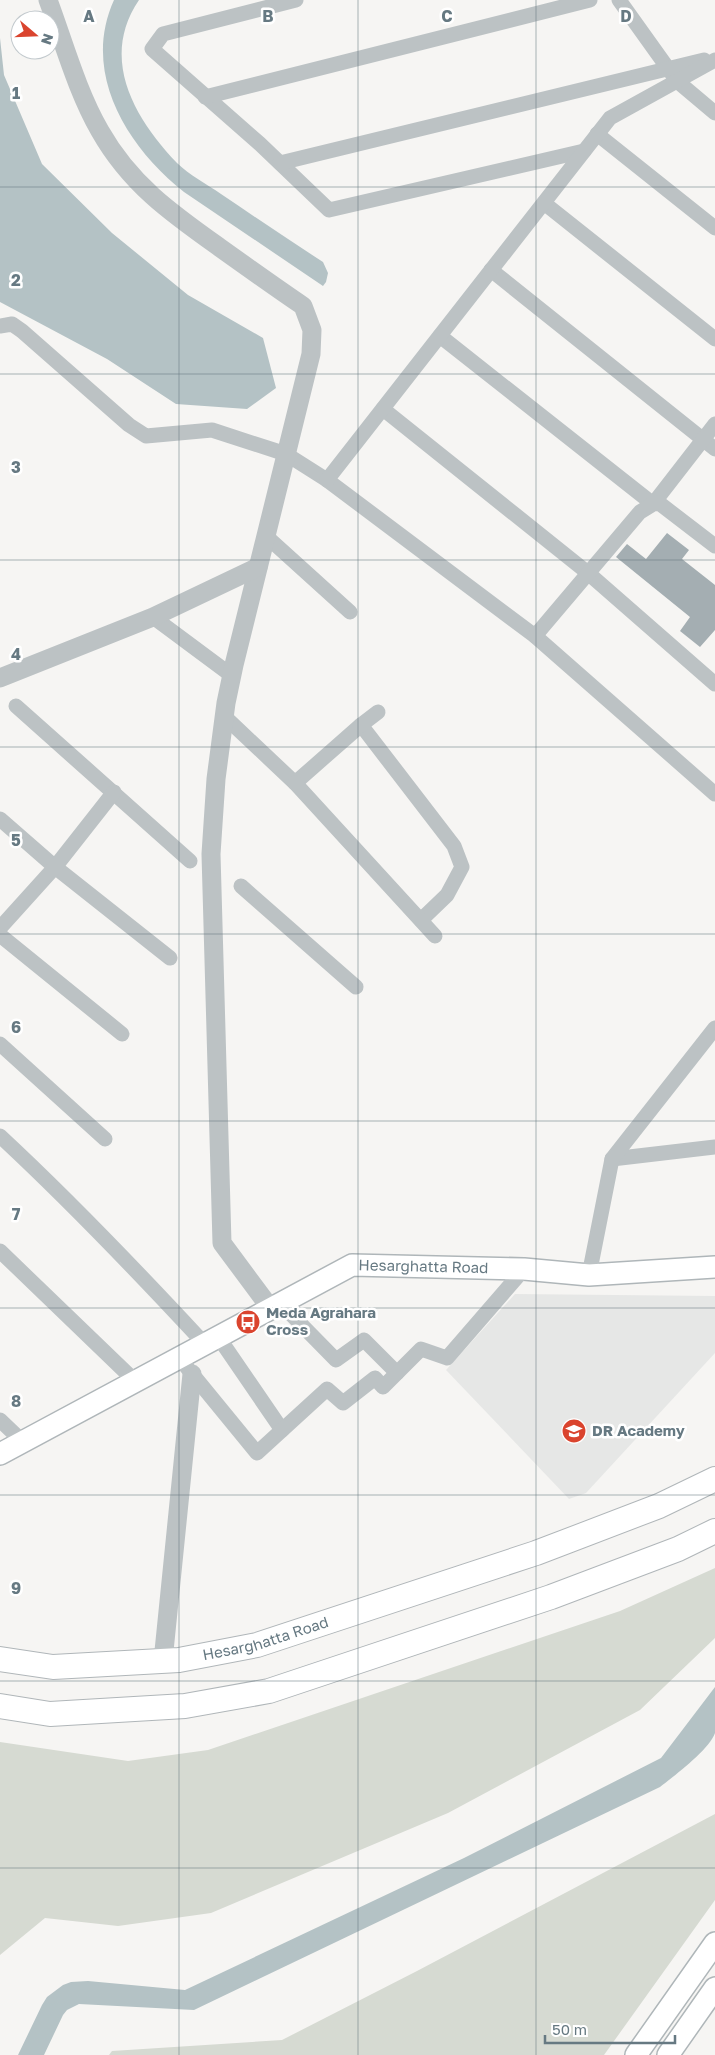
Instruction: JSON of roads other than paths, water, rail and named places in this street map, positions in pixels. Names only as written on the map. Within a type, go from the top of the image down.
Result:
[{"type":"main road","name":"Hesarghatta Road","points":[[0,1454],[136,1382],[186,1366],[210,1342],[352,1266],[524,1269],[589,1275],[715,1267]]},
{"type":"main road","name":"Hesarghatta Road","points":[[0,1658],[53,1667],[179,1660],[257,1646],[536,1553],[660,1506],[715,1478]]},
{"type":"main road","points":[[0,1706],[50,1714],[184,1706],[269,1691],[551,1597],[678,1549],[715,1531]]},
{"type":"main road","points":[[636,2055],[715,1943]]},
{"type":"main road","points":[[668,2055],[715,1988]]},
{"type":"street","points":[[48,0],[88,108],[103,137],[127,171],[170,213],[303,306],[312,330],[313,346],[232,675],[224,716],[216,779],[211,854],[222,1243],[276,1306],[336,1360],[364,1340],[397,1373]]},
{"type":"street","points":[[296,0],[162,34],[152,49],[280,163],[329,210],[584,151]]},
{"type":"street","points":[[205,97],[590,0]]},
{"type":"street","points":[[619,0],[677,81],[715,113]]},
{"type":"street","points":[[327,480],[610,118],[715,58]]},
{"type":"street","points":[[280,163],[715,58]]},
{"type":"street","points":[[597,134],[715,228]]},
{"type":"street","points":[[544,203],[715,339]]},
{"type":"street","points":[[491,270],[715,449]]},
{"type":"street","points":[[0,326],[12,324],[22,331],[129,425],[146,436],[212,430],[286,454],[327,480],[535,636],[715,794]]},
{"type":"street","points":[[440,336],[653,504],[659,503],[715,546]]},
{"type":"street","points":[[383,408],[588,573],[715,684]]},
{"type":"street","points":[[535,636],[640,512],[653,504],[715,424]]},
{"type":"street","points":[[266,536],[350,612]]},
{"type":"street","points":[[0,678],[153,617],[258,567]]},
{"type":"street","points":[[153,617],[232,675]]},
{"type":"street","points":[[16,706],[190,861]]},
{"type":"street","points":[[295,783],[378,712]]},
{"type":"street","points":[[224,716],[295,783],[435,936]]},
{"type":"street","points":[[362,725],[454,846],[462,868],[447,895],[421,920]]},
{"type":"street","points":[[0,928],[55,866],[114,792]]},
{"type":"street","points":[[0,819],[55,866],[170,958]]},
{"type":"street","points":[[241,886],[356,987]]},
{"type":"street","points":[[0,934],[122,1034]]},
{"type":"street","points":[[589,1275],[612,1159],[715,1028]]},
{"type":"street","points":[[0,1044],[105,1139]]},
{"type":"street","points":[[0,1136],[44,1177],[114,1248],[201,1340],[210,1342],[282,1430]]},
{"type":"street","points":[[612,1159],[715,1147]]},
{"type":"street","points":[[0,1251],[136,1382]]},
{"type":"street","points":[[186,1366],[257,1453],[327,1389],[342,1403],[375,1378],[383,1387],[421,1349],[447,1358],[524,1269]]},
{"type":"street","points":[[163,1661],[186,1366]]},
{"type":"street","points":[[0,1420],[22,1442]]},
{"type":"place","name":"Meda Agrahara Cross","points":[[248,1322]]},
{"type":"place","name":"DR Academy","points":[[574,1431]]}]
